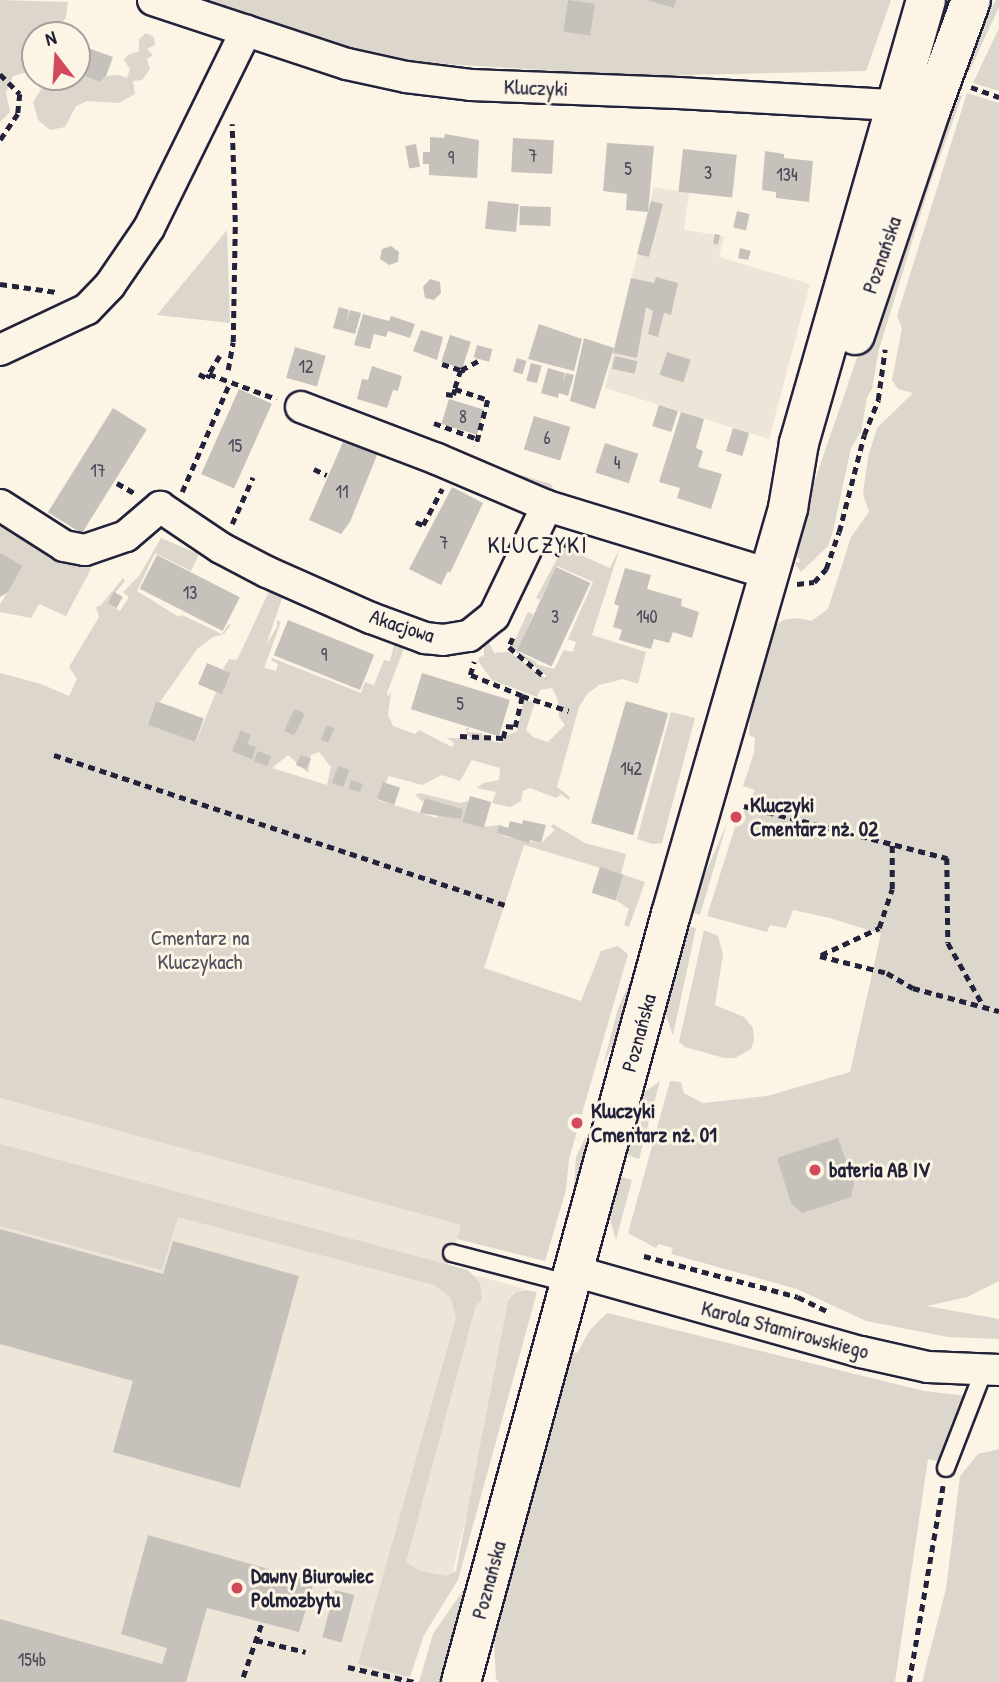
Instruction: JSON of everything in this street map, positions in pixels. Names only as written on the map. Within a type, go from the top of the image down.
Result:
[{"type":"main road","name":"Poznańska","points":[[461,1682],[671,914],[788,508],[818,449],[912,109],[926,0]]},
{"type":"main road","name":"Poznańska","points":[[912,109],[971,0]]},
{"type":"street","name":"Kluczyki","points":[[153,0],[346,64],[440,82],[912,109]]},
{"type":"street","points":[[0,350],[65,321],[94,301],[110,285],[149,228],[246,31]]},
{"type":"street","points":[[301,407],[547,506],[770,576]]},
{"type":"street","points":[[0,505],[64,546],[79,550],[119,540],[148,521],[160,507],[172,515]]},
{"type":"street","points":[[484,626],[494,616],[547,506]]},
{"type":"street","name":"Akacjowa","points":[[172,515],[221,548],[267,572],[425,638],[453,639],[470,636],[484,626]]},
{"type":"street","name":"Karola Stamirowskiego","points":[[573,1278],[928,1367],[992,1370]]},
{"type":"lane","points":[[452,1253],[573,1278]]},
{"type":"lane","points":[[946,1468],[992,1370]]},
{"type":"path","points":[[0,74],[20,94],[18,114],[0,141]]},
{"type":"path","points":[[964,85],[999,97]]},
{"type":"path","points":[[228,370],[233,342],[235,222],[232,113]]},
{"type":"path","points":[[0,284],[29,285],[94,301]]},
{"type":"path","points":[[770,576],[805,586],[814,582],[826,569],[839,532],[864,435],[878,400],[881,363],[888,339]]},
{"type":"path","points":[[199,374],[207,378],[220,356]]},
{"type":"path","points":[[446,394],[453,396],[463,370],[480,360]]},
{"type":"path","points":[[442,364],[463,370]]},
{"type":"path","points":[[209,374],[301,407]]},
{"type":"path","points":[[172,515],[230,382]]},
{"type":"path","points":[[455,389],[488,400],[472,459],[472,474]]},
{"type":"path","points":[[434,423],[478,439]]},
{"type":"path","points":[[314,469],[327,475]]},
{"type":"path","points":[[221,548],[253,477]]},
{"type":"path","points":[[553,560],[576,530]]},
{"type":"path","points":[[484,626],[470,676],[569,712]]},
{"type":"path","points":[[514,636],[509,647],[546,678]]},
{"type":"path","points":[[460,736],[503,738],[506,726],[515,727],[522,696]]},
{"type":"path","points":[[54,755],[505,905]]},
{"type":"path","points":[[744,806],[947,858],[948,943],[983,1005]]},
{"type":"path","points":[[892,843],[892,889],[879,928],[820,956],[887,973],[925,992],[999,1011]]},
{"type":"path","points":[[644,1256],[798,1297],[830,1312]]},
{"type":"path","points":[[909,1682],[946,1468]]},
{"type":"path","points":[[243,1677],[262,1622]]},
{"type":"path","points":[[256,1640],[306,1652]]},
{"type":"path","points":[[348,1667],[414,1682]]},
{"type":"shaded area","points":[[654,187],[689,193],[684,230],[724,236],[719,257],[810,284],[769,439],[605,388]]},
{"type":"shaded area","points":[[0,1098],[462,1225],[447,1268],[522,1288],[449,1587],[422,1633],[406,1682],[0,1682]]},
{"type":"green space","points":[[0,0],[68,2],[63,21],[21,21],[21,74],[13,76],[6,93],[10,112],[0,122]]},
{"type":"green space","points":[[194,0],[891,0],[866,71],[639,76],[352,58]]},
{"type":"green space","points":[[996,0],[999,0],[999,7],[969,72],[965,75],[957,72]]},
{"type":"green space","points":[[999,28],[999,91],[973,83]]},
{"type":"green space","points":[[146,33],[154,37],[155,45],[147,49],[153,55],[147,59],[150,69],[142,80],[133,81],[135,94],[119,103],[87,101],[76,106],[65,127],[50,130],[38,120],[33,102],[40,91],[91,91],[91,78],[100,82],[106,76],[119,75],[127,78],[130,69],[124,60],[128,55],[139,51],[139,39]]},
{"type":"green space","points":[[949,91],[962,96],[930,184],[879,349],[872,389],[867,397],[861,432],[851,448],[833,531],[828,546],[801,572],[793,561],[799,563],[800,559],[794,556],[807,503]]},
{"type":"green space","points":[[967,93],[999,103],[999,1281],[967,1297],[927,1306],[999,1319],[999,1339],[948,1337],[866,1321],[797,1289],[671,1254],[673,1248],[659,1244],[656,1248],[628,1233],[670,1081],[681,1082],[684,1093],[703,1103],[767,1096],[850,1072],[881,934],[793,910],[786,928],[770,925],[767,932],[707,916],[735,827],[755,790],[743,786],[754,753],[755,738],[749,735],[751,688],[770,631],[783,620],[798,618],[811,621],[828,609],[851,537],[869,512],[863,494],[868,457],[877,428],[913,393],[898,389],[892,380],[902,328],[897,316]]},
{"type":"green space","points":[[227,230],[230,323],[157,315]]},
{"type":"green space","points":[[517,474],[551,484],[551,499],[514,482]]},
{"type":"green space","points":[[0,510],[91,569],[66,616],[39,604],[31,618],[0,612],[0,604],[23,567],[0,553]]},
{"type":"green space","name":"Cmentarz na Kluczykach","points":[[161,538],[199,554],[191,571],[155,553],[137,591],[179,617],[182,615],[222,634],[229,624],[231,625],[224,634],[213,637],[197,649],[160,702],[156,701],[147,724],[196,742],[216,692],[222,694],[231,674],[223,669],[229,659],[237,660],[271,587],[284,593],[266,645],[277,627],[277,620],[281,622],[264,668],[276,671],[278,664],[271,660],[272,658],[361,693],[365,682],[374,685],[384,660],[390,661],[395,641],[398,644],[394,661],[400,641],[406,643],[387,693],[388,696],[391,692],[388,715],[393,726],[415,734],[419,730],[452,747],[454,743],[447,738],[473,739],[467,735],[466,728],[469,728],[468,732],[482,733],[484,739],[501,743],[504,737],[517,731],[524,700],[535,702],[526,730],[533,737],[548,742],[565,725],[559,717],[558,700],[552,688],[540,690],[537,697],[492,680],[478,661],[480,656],[484,657],[484,640],[487,638],[494,653],[509,652],[546,679],[547,676],[511,648],[528,612],[533,614],[518,652],[537,662],[536,664],[554,669],[564,650],[573,652],[576,642],[568,639],[593,582],[557,566],[540,600],[536,598],[557,559],[565,548],[610,568],[620,548],[592,635],[646,652],[638,684],[623,679],[599,685],[587,694],[579,707],[557,787],[570,797],[569,800],[561,794],[556,798],[530,788],[523,791],[521,801],[510,807],[492,803],[496,792],[477,788],[483,783],[499,780],[500,768],[472,760],[460,781],[442,775],[422,785],[389,776],[377,800],[437,818],[439,814],[460,819],[463,809],[425,798],[423,802],[415,795],[420,793],[460,803],[469,801],[464,822],[483,827],[499,825],[497,833],[506,837],[541,843],[555,830],[551,827],[553,824],[585,843],[626,854],[621,874],[524,845],[484,968],[581,1001],[601,951],[618,946],[628,954],[569,1159],[566,1190],[545,1261],[457,1239],[461,1225],[0,1098],[0,673],[41,684],[69,696],[77,679],[69,667],[99,617],[96,607],[101,605],[123,578],[125,581],[107,603],[120,611],[129,597],[123,592],[139,576]],"holes":[[[319,752],[331,767],[327,785],[272,768],[288,755],[308,773],[311,755]]]},
{"type":"green space","points":[[671,712],[695,718],[662,843],[653,844],[637,839]]},
{"type":"green space","points":[[727,823],[700,915],[689,911]]},
{"type":"green space","points":[[624,875],[645,882],[629,927],[624,925],[629,909],[616,900]]},
{"type":"green space","points":[[686,926],[696,928],[673,1035],[666,1016],[667,995]]},
{"type":"green space","points":[[704,930],[718,936],[723,954],[715,1005],[744,1017],[753,1028],[754,1040],[751,1049],[735,1058],[724,1058],[685,1047],[679,1042]]},
{"type":"green space","points":[[640,960],[636,995],[603,1066],[618,1008]]},
{"type":"green space","points":[[660,1081],[639,1159],[624,1154],[643,1093]]},
{"type":"green space","points":[[586,1136],[581,1188],[562,1255],[556,1258],[574,1188],[576,1157]]},
{"type":"green space","points":[[0,1144],[468,1270],[480,1283],[482,1300],[476,1305],[406,1562],[420,1571],[447,1576],[456,1571],[508,1301],[515,1293],[525,1290],[537,1292],[458,1580],[424,1635],[410,1677],[358,1664],[456,1318],[451,1298],[434,1285],[178,1217],[162,1270],[0,1226]]},
{"type":"green space","points":[[619,1176],[632,1180],[616,1240],[608,1212],[610,1199],[617,1193]]},
{"type":"green space","points":[[607,1313],[924,1391],[967,1396],[958,1408],[942,1462],[928,1459],[895,1682],[499,1682],[496,1679],[493,1623],[568,1351],[577,1353],[590,1330]]},
{"type":"green space","points":[[535,1340],[445,1682],[419,1682],[433,1634],[464,1589]]},
{"type":"green space","points":[[999,1449],[999,1682],[922,1682],[946,1589],[960,1476],[978,1454]]},
{"type":"building","points":[[568,0],[595,4],[590,35],[564,32]]},
{"type":"building","points":[[648,0],[676,0],[674,8]]},
{"type":"building","points":[[91,49],[113,57],[106,76],[100,82],[91,78]]},
{"type":"building","points":[[445,134],[479,140],[477,178],[429,175],[429,164],[423,164],[423,152],[430,152],[430,137],[444,138]]},
{"type":"building","points":[[513,138],[554,140],[552,174],[511,172]]},
{"type":"building","points":[[607,143],[654,146],[648,212],[626,210],[627,194],[603,191]]},
{"type":"building","points":[[416,144],[420,167],[409,169],[405,146]]},
{"type":"building","points":[[683,149],[737,155],[732,197],[679,192]]},
{"type":"building","points":[[765,151],[784,154],[784,158],[813,161],[809,202],[776,198],[776,192],[762,190]]},
{"type":"building","points":[[488,201],[519,204],[516,232],[485,229]]},
{"type":"building","points":[[651,201],[663,204],[649,257],[637,254]]},
{"type":"building","points":[[520,206],[551,207],[550,226],[519,225]]},
{"type":"building","points":[[737,211],[750,214],[746,230],[733,228]]},
{"type":"building","points":[[715,234],[720,235],[718,245],[713,244]]},
{"type":"building","points":[[391,246],[399,252],[398,262],[389,265],[380,259],[382,249]]},
{"type":"building","points":[[740,248],[751,251],[748,260],[738,258]]},
{"type":"building","points":[[656,277],[678,283],[671,315],[664,313],[658,337],[648,334],[653,311],[646,307],[637,358],[613,353],[631,278],[654,283]]},
{"type":"building","points":[[430,279],[440,282],[441,293],[434,300],[425,298],[423,287]]},
{"type":"building","points":[[339,307],[349,310],[346,325],[350,310],[361,313],[355,334],[333,328]]},
{"type":"building","points":[[363,314],[389,321],[391,316],[415,324],[410,338],[388,331],[386,337],[374,334],[370,349],[354,345]]},
{"type":"building","points":[[539,324],[582,339],[574,371],[528,359]]},
{"type":"building","points":[[421,330],[443,337],[437,360],[413,351]]},
{"type":"building","points":[[450,335],[471,342],[462,368],[441,362]]},
{"type":"building","points":[[584,338],[614,348],[595,409],[570,401]]},
{"type":"building","points":[[477,345],[492,349],[489,362],[474,358]]},
{"type":"building","points":[[295,347],[326,356],[317,387],[286,378]]},
{"type":"building","points":[[667,352],[691,360],[683,383],[660,375]]},
{"type":"building","points":[[615,356],[637,361],[634,374],[612,369]]},
{"type":"building","points":[[517,358],[527,361],[522,374],[513,371]]},
{"type":"building","points":[[531,363],[542,366],[537,383],[526,380]]},
{"type":"building","points":[[372,366],[402,376],[398,391],[393,390],[387,408],[357,399],[362,379],[368,380]]},
{"type":"building","points":[[548,368],[565,373],[563,383],[566,373],[574,375],[568,396],[559,393],[558,398],[541,393]]},
{"type":"building","points":[[239,389],[272,404],[234,489],[201,474]]},
{"type":"building","points":[[449,399],[484,410],[477,435],[441,424]]},
{"type":"building","points":[[659,405],[678,411],[671,432],[652,426]]},
{"type":"building","points":[[113,408],[147,429],[82,534],[48,512]]},
{"type":"building","points":[[681,412],[704,419],[696,448],[703,451],[698,467],[722,474],[711,509],[677,498],[680,488],[659,482]]},
{"type":"building","points":[[534,416],[570,427],[560,461],[524,449]]},
{"type":"building","points":[[733,428],[749,433],[742,456],[726,451]]},
{"type":"building","points":[[346,435],[379,450],[350,522],[341,534],[309,520]]},
{"type":"building","points":[[605,443],[638,454],[629,483],[595,472]]},
{"type":"building","points":[[452,487],[483,503],[450,573],[448,571],[441,585],[409,569]]},
{"type":"building","points":[[0,553],[23,566],[8,592],[0,597]]},
{"type":"building","points":[[157,555],[240,597],[223,631],[140,589]]},
{"type":"building","points":[[556,567],[590,583],[552,666],[517,650]]},
{"type":"building","points":[[625,568],[651,575],[647,589],[682,599],[681,606],[699,612],[692,638],[673,632],[669,643],[654,639],[651,649],[619,640],[622,630],[613,627],[619,606],[614,604]]},
{"type":"building","points":[[114,592],[123,597],[116,608],[108,603]]},
{"type":"building","points":[[288,620],[374,655],[360,690],[274,655]]},
{"type":"building","points":[[207,663],[231,673],[222,694],[198,684]]},
{"type":"building","points":[[422,673],[510,700],[499,736],[411,709]]},
{"type":"building","points":[[156,701],[204,718],[195,742],[147,724]]},
{"type":"building","points":[[626,701],[668,713],[633,835],[591,823]]},
{"type":"building","points":[[295,709],[305,714],[294,735],[284,730]]},
{"type":"building","points":[[327,725],[334,728],[328,743],[321,740]]},
{"type":"building","points":[[241,730],[251,735],[247,744],[256,747],[252,759],[232,751]]},
{"type":"building","points":[[258,751],[271,756],[267,766],[254,761]]},
{"type":"building","points":[[301,755],[311,759],[306,769],[296,765]]},
{"type":"building","points":[[338,766],[349,770],[343,787],[332,783]]},
{"type":"building","points":[[351,780],[363,784],[360,792],[349,789]]},
{"type":"building","points":[[383,782],[400,788],[394,805],[377,799]]},
{"type":"building","points":[[470,796],[491,802],[484,828],[463,822]]},
{"type":"building","points":[[425,798],[463,809],[461,819],[420,813]]},
{"type":"building","points":[[523,820],[546,825],[541,843],[530,840],[529,843],[497,833],[499,825],[508,828],[510,821],[522,824]]},
{"type":"building","points":[[600,867],[624,875],[615,900],[592,893]]},
{"type":"building","name":"bateria AB IV","points":[[838,1138],[854,1183],[851,1197],[802,1213],[791,1203],[777,1158]]},
{"type":"building","points":[[0,1229],[163,1274],[173,1241],[299,1276],[240,1488],[113,1452],[133,1381],[0,1344]]},
{"type":"building","points":[[148,1535],[314,1582],[299,1632],[207,1608],[186,1682],[0,1682],[0,1619],[162,1664],[167,1648],[121,1634]]},
{"type":"building","points":[[335,1590],[354,1595],[342,1643],[322,1637]]},
{"type":"place","name":"Kluczyki Cmentarz nż. 02","points":[[736,817]]},
{"type":"place","name":"Kluczyki Cmentarz nż. 01","points":[[577,1123]]},
{"type":"place","name":"bateria AB IV","points":[[815,1170]]},
{"type":"place","name":"Dawny Biurowiec Polmozbytu","points":[[237,1588]]},
{"type":"district","name":"KLUCZYKI","points":[[538,545]]}]
